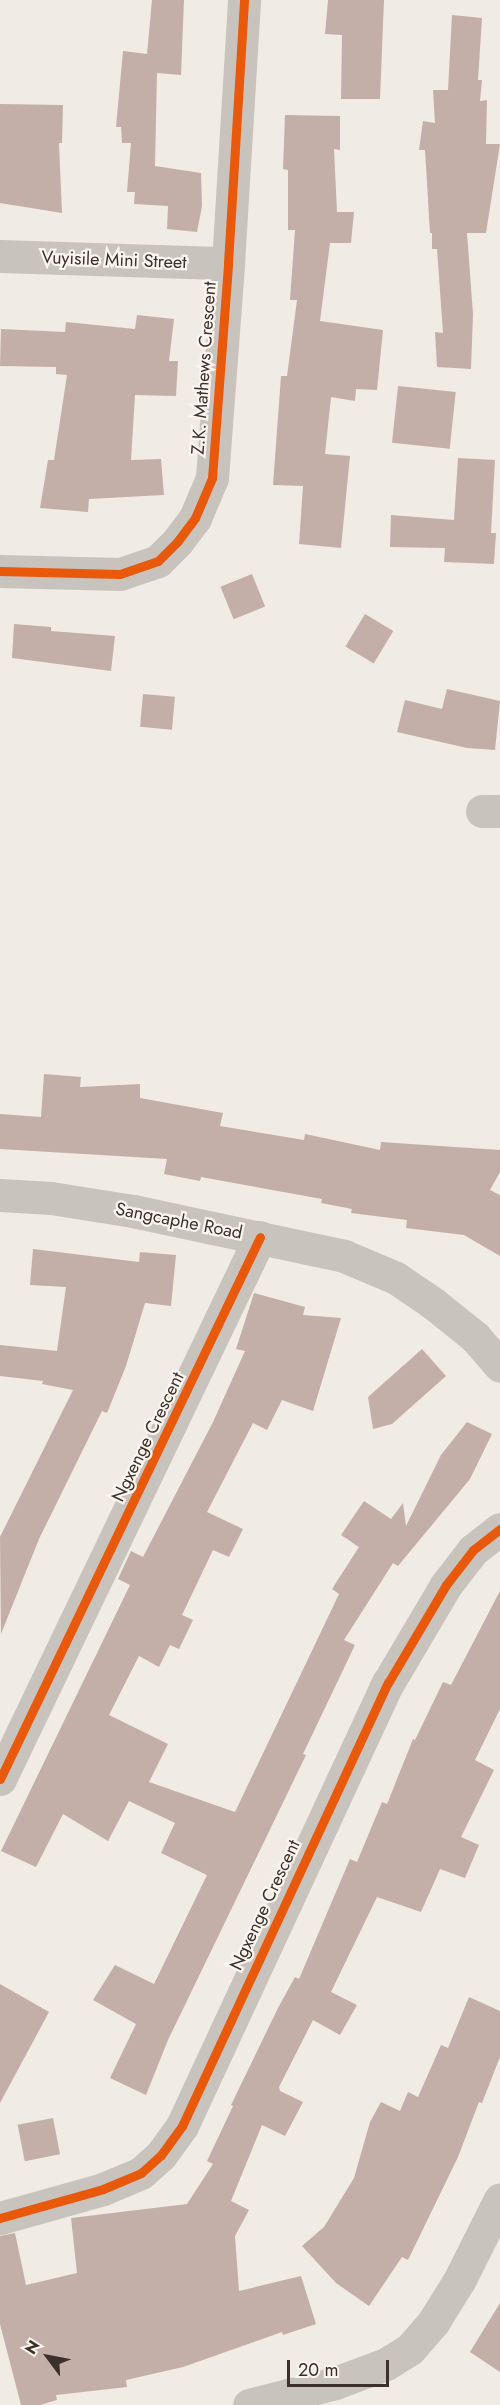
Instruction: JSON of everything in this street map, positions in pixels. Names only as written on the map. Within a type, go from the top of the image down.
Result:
[{"type":"street","name":"Z.K. Mathews Crescent","points":[[0,572],[120,574],[158,561],[177,542],[195,518],[212,478],[244,0]]},
{"type":"street","name":"Vuyisile Mini Street","points":[[0,256],[228,263]]},
{"type":"street","name":"Sangcaphe Road","points":[[0,1195],[51,1198],[260,1237],[344,1256],[396,1278],[434,1304],[475,1337],[500,1366]]},
{"type":"street","name":"Ngxenge Crescent","points":[[0,1779],[260,1237]]},
{"type":"street","name":"Ngxenge Crescent","points":[[0,2218],[103,2189],[141,2173],[161,2155],[182,2126],[388,1683],[446,1585],[473,1550],[500,1529]]},
{"type":"street","points":[[249,2405],[339,2394],[410,2349],[434,2321],[460,2279],[500,2199]]},
{"type":"building","points":[[152,0],[184,0],[181,75],[157,73],[155,166],[201,173],[202,206],[197,232],[167,229],[168,206],[134,204],[135,192],[127,192],[131,143],[122,143],[121,127],[116,127],[123,51],[147,54]]},
{"type":"building","points":[[328,0],[384,0],[380,99],[341,99],[342,35],[325,34]]},
{"type":"building","points":[[452,15],[482,18],[478,80],[482,80],[480,101],[487,100],[486,144],[500,144],[486,233],[467,233],[473,314],[471,369],[437,367],[435,332],[443,333],[437,249],[432,249],[432,233],[430,233],[425,150],[419,150],[423,121],[435,123],[433,90],[448,90]]},
{"type":"building","points":[[0,104],[63,105],[62,143],[59,143],[62,213],[0,203]]},
{"type":"building","points":[[285,115],[340,116],[340,150],[334,149],[337,212],[354,212],[351,243],[330,243],[320,321],[383,330],[377,390],[356,389],[355,401],[331,397],[325,454],[350,456],[341,548],[299,544],[303,486],[273,485],[281,376],[287,376],[297,300],[290,300],[295,230],[288,230],[288,170],[283,169]]},
{"type":"building","points":[[137,315],[174,319],[169,361],[178,361],[176,396],[135,395],[131,460],[161,459],[164,495],[89,499],[88,512],[40,508],[48,460],[54,460],[67,375],[56,374],[56,367],[0,366],[1,329],[65,332],[66,322],[135,329]]},
{"type":"building","points":[[398,386],[456,392],[450,449],[392,443]]},
{"type":"building","points":[[458,458],[495,460],[491,533],[496,533],[494,564],[444,562],[445,548],[390,547],[391,515],[454,520]]},
{"type":"building","points":[[252,574],[265,606],[234,619],[220,587]]},
{"type":"building","points":[[365,614],[393,631],[374,664],[345,647]]},
{"type":"building","points":[[14,624],[51,627],[51,631],[115,636],[111,671],[12,658]]},
{"type":"building","points":[[447,689],[500,701],[495,750],[467,748],[397,732],[405,700],[442,709]]},
{"type":"building","points":[[143,694],[175,697],[172,730],[140,727]]},
{"type":"building","points":[[44,1074],[81,1077],[80,1087],[140,1084],[140,1098],[223,1113],[220,1126],[304,1140],[305,1134],[380,1150],[381,1142],[500,1150],[500,1172],[490,1190],[500,1195],[500,1256],[464,1235],[406,1228],[407,1220],[351,1213],[352,1209],[321,1203],[322,1199],[201,1177],[200,1181],[164,1174],[167,1159],[0,1149],[0,1114],[41,1117]]},
{"type":"building","points":[[33,1249],[139,1262],[140,1252],[176,1255],[171,1306],[145,1303],[126,1366],[107,1413],[102,1411],[39,1539],[1,1634],[0,1537],[73,1390],[42,1384],[43,1381],[0,1376],[0,1345],[57,1351],[66,1287],[30,1285]]},
{"type":"building","points":[[254,1293],[305,1307],[303,1315],[341,1318],[313,1411],[282,1400],[267,1430],[253,1423],[207,1512],[243,1529],[229,1557],[213,1550],[182,1615],[193,1620],[179,1649],[170,1645],[159,1667],[139,1656],[109,1715],[168,1744],[149,1782],[235,1812],[339,1594],[332,1589],[359,1547],[341,1535],[364,1501],[391,1519],[403,1503],[406,1526],[441,1455],[467,1422],[492,1434],[470,1479],[398,1566],[393,1563],[344,1640],[355,1645],[303,1754],[306,1755],[168,2040],[146,2095],[110,2078],[136,2024],[93,2000],[115,1965],[154,1984],[207,1875],[161,1853],[175,1823],[129,1801],[108,1841],[63,1814],[36,1867],[1,1851],[130,1585],[118,1579],[131,1551],[143,1557],[213,1422],[245,1351],[236,1349]]},
{"type":"building","points":[[422,1349],[446,1376],[392,1424],[373,1429],[368,1397]]},
{"type":"building","points":[[500,1591],[500,1709],[475,1760],[494,1770],[461,1837],[479,1845],[465,1878],[440,1869],[421,1912],[377,1897],[331,1992],[357,2005],[340,2035],[313,2020],[279,2087],[280,2091],[303,2102],[285,2136],[262,2125],[231,2201],[249,2210],[235,2236],[239,2291],[301,2276],[316,2324],[283,2335],[282,2332],[183,2367],[126,2380],[127,2387],[56,2395],[57,2400],[40,2405],[21,2405],[0,2324],[0,2236],[15,2233],[26,2285],[77,2273],[71,2218],[187,2204],[213,2164],[207,2161],[233,2106],[231,2105],[278,2008],[295,1977],[299,1979],[350,1859],[357,1862],[382,1802],[387,1804],[413,1739],[415,1740],[443,1682],[451,1685]]},
{"type":"building","points":[[0,1984],[49,2012],[0,2103]]},
{"type":"building","points":[[469,1997],[500,2011],[500,2057],[482,2103],[479,2102],[458,2157],[408,2260],[402,2257],[369,2306],[336,2283],[302,2246],[324,2227],[354,2178],[370,2122],[381,2102],[400,2111],[408,2092],[418,2097],[441,2045],[448,2048]]},
{"type":"building","points":[[53,2118],[60,2154],[25,2161],[18,2125]]},
{"type":"building","points":[[500,2303],[500,2372],[470,2352]]},
{"type":"cycle path","points":[[0,571],[120,574],[158,561],[177,542],[195,518],[212,478],[244,0]]},
{"type":"cycle path","points":[[0,1779],[260,1237]]},
{"type":"cycle path","points":[[0,2218],[103,2189],[141,2173],[161,2155],[182,2126],[388,1683],[446,1585],[473,1550],[500,1529]]}]
